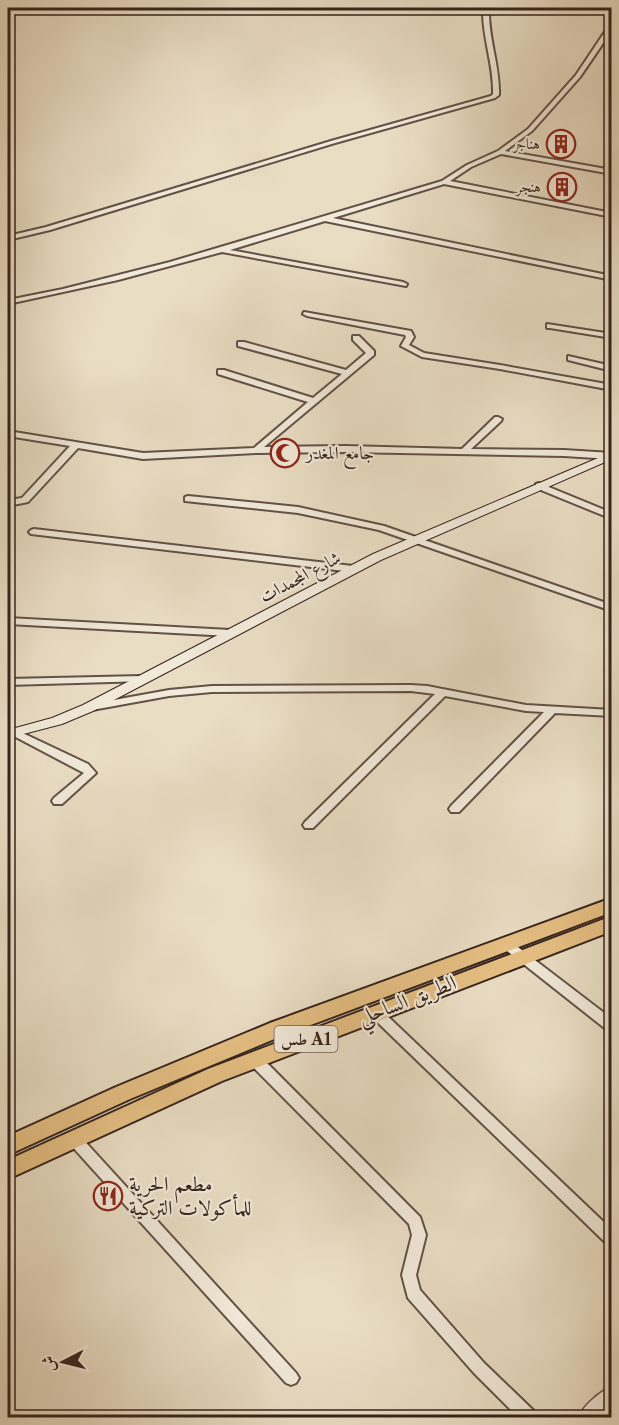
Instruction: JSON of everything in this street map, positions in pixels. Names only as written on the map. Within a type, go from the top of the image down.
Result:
[{"type":"highway","name":"الطريق الساحلي","points":[[8,1146],[198,1061],[612,904]]},
{"type":"highway","name":"الطريق الساحلي","points":[[8,1170],[159,1099],[375,1012],[612,923]]},
{"type":"main road","name":"شارع المجمدات","points":[[11,733],[57,721],[88,708],[353,569],[416,539],[611,456]]},
{"type":"street","points":[[8,238],[48,229],[333,142],[493,97],[497,89],[495,64],[485,25],[486,12],[493,8]]},
{"type":"street","points":[[8,302],[131,275],[326,219],[444,182],[469,166],[500,152],[530,130],[584,69],[600,40],[612,25]]},
{"type":"street","points":[[500,152],[612,172]]},
{"type":"street","points":[[444,182],[612,215]]},
{"type":"street","points":[[326,219],[612,278]]},
{"type":"street","points":[[221,250],[403,284]]},
{"type":"street","points":[[307,314],[408,333],[410,337],[405,346],[422,355],[612,388]]},
{"type":"street","points":[[550,326],[612,336]]},
{"type":"street","points":[[255,450],[371,353],[356,338]]},
{"type":"street","points":[[241,344],[349,373]]},
{"type":"street","points":[[571,358],[612,369]]},
{"type":"street","points":[[221,372],[315,401]]},
{"type":"street","points":[[465,450],[498,418]]},
{"type":"street","points":[[8,433],[129,455],[159,457],[255,450],[465,450],[611,456]]},
{"type":"street","points":[[8,502],[25,500],[75,446]]},
{"type":"street","points":[[539,486],[612,516]]},
{"type":"street","points":[[188,499],[298,510],[381,528],[612,608]]},
{"type":"street","points":[[34,532],[353,569]]},
{"type":"street","points":[[8,621],[230,633]]},
{"type":"street","points":[[8,682],[142,679]]},
{"type":"street","points":[[88,708],[169,693],[213,689],[402,688],[443,692],[504,705],[551,711],[612,713]]},
{"type":"street","points":[[309,825],[443,692]]},
{"type":"street","points":[[455,809],[551,711]]},
{"type":"street","points":[[11,733],[84,767],[91,773],[58,801]]},
{"type":"street","points":[[506,944],[612,1026]]},
{"type":"street","points":[[375,1012],[612,1240]]},
{"type":"street","points":[[255,1060],[415,1221],[419,1234],[409,1275],[413,1293],[478,1368],[530,1418]]},
{"type":"street","points":[[74,1139],[291,1378]]},
{"type":"street","points":[[587,1418],[612,1395]]},
{"type":"place","name":"هناجر","points":[[561,144]]},
{"type":"place","name":"هنجر","points":[[562,187]]},
{"type":"place","name":"جامع المغدر","points":[[285,453]]},
{"type":"place","name":"مطعم الحرية للمأكولات التركية","points":[[108,1196]]}]
